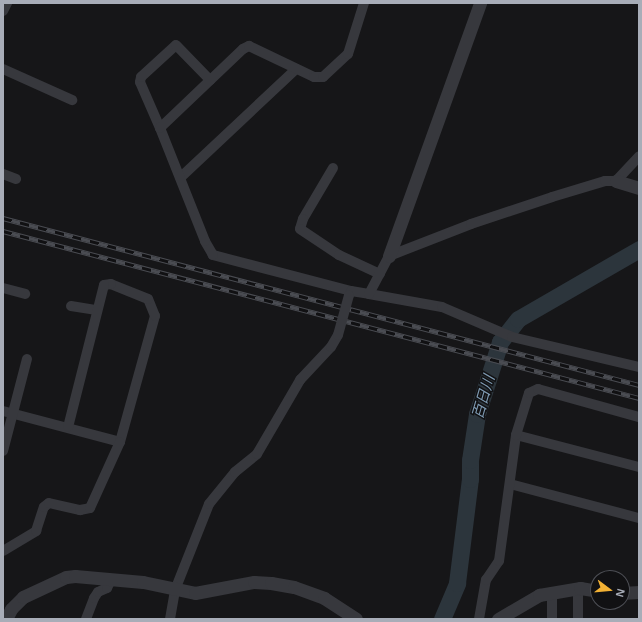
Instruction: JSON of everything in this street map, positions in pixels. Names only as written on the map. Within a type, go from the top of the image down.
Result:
[{"type":"street","points":[[3,11],[7,3]]},
{"type":"street","points":[[160,128],[243,49],[250,46],[314,77],[323,77],[343,60],[351,46],[364,3]]},
{"type":"street","points":[[369,294],[389,256],[480,3]]},
{"type":"street","points":[[210,80],[176,45],[141,76],[140,82],[181,177],[205,241],[213,256],[350,293],[369,294],[442,307],[512,336],[639,367]]},
{"type":"street","points":[[3,69],[72,100]]},
{"type":"street","points":[[181,177],[296,69]]},
{"type":"street","points":[[616,180],[639,156]]},
{"type":"street","points":[[333,168],[300,229],[339,255],[380,274]]},
{"type":"street","points":[[3,174],[16,179]]},
{"type":"street","points":[[389,256],[537,202],[605,181],[616,180],[639,188]]},
{"type":"street","points":[[3,551],[36,531],[44,507],[49,503],[80,510],[90,508],[120,442],[155,316],[148,299],[107,283],[104,285],[68,427]]},
{"type":"street","points":[[3,288],[25,294]]},
{"type":"street","points":[[170,619],[175,590],[209,504],[235,472],[257,454],[300,380],[331,347],[338,335],[350,293]]},
{"type":"street","points":[[71,306],[97,310]]},
{"type":"street","points":[[3,452],[8,412],[27,359]]},
{"type":"street","points":[[479,619],[486,580],[499,561],[516,435],[529,393],[538,389],[639,417]]},
{"type":"street","points":[[8,412],[120,442]]},
{"type":"street","points":[[516,435],[639,467]]},
{"type":"street","points":[[510,484],[639,518]]},
{"type":"street","points":[[6,619],[11,609],[23,597],[66,577],[143,582],[175,590],[195,593],[254,582],[271,583],[318,596],[356,619]]},
{"type":"street","points":[[86,619],[94,598],[98,592],[106,588],[111,580]]},
{"type":"street","points":[[578,588],[578,619]]},
{"type":"street","points":[[498,619],[539,595],[578,588],[590,590]]},
{"type":"street","points":[[552,592],[552,619]]},
{"type":"waterway","name":"百日川","points":[[442,619],[457,583],[470,479],[470,460],[477,414],[500,342],[518,319],[639,249]]},
{"type":"railway","points":[[3,218],[639,385]]},
{"type":"railway","points":[[3,231],[639,398]]}]
